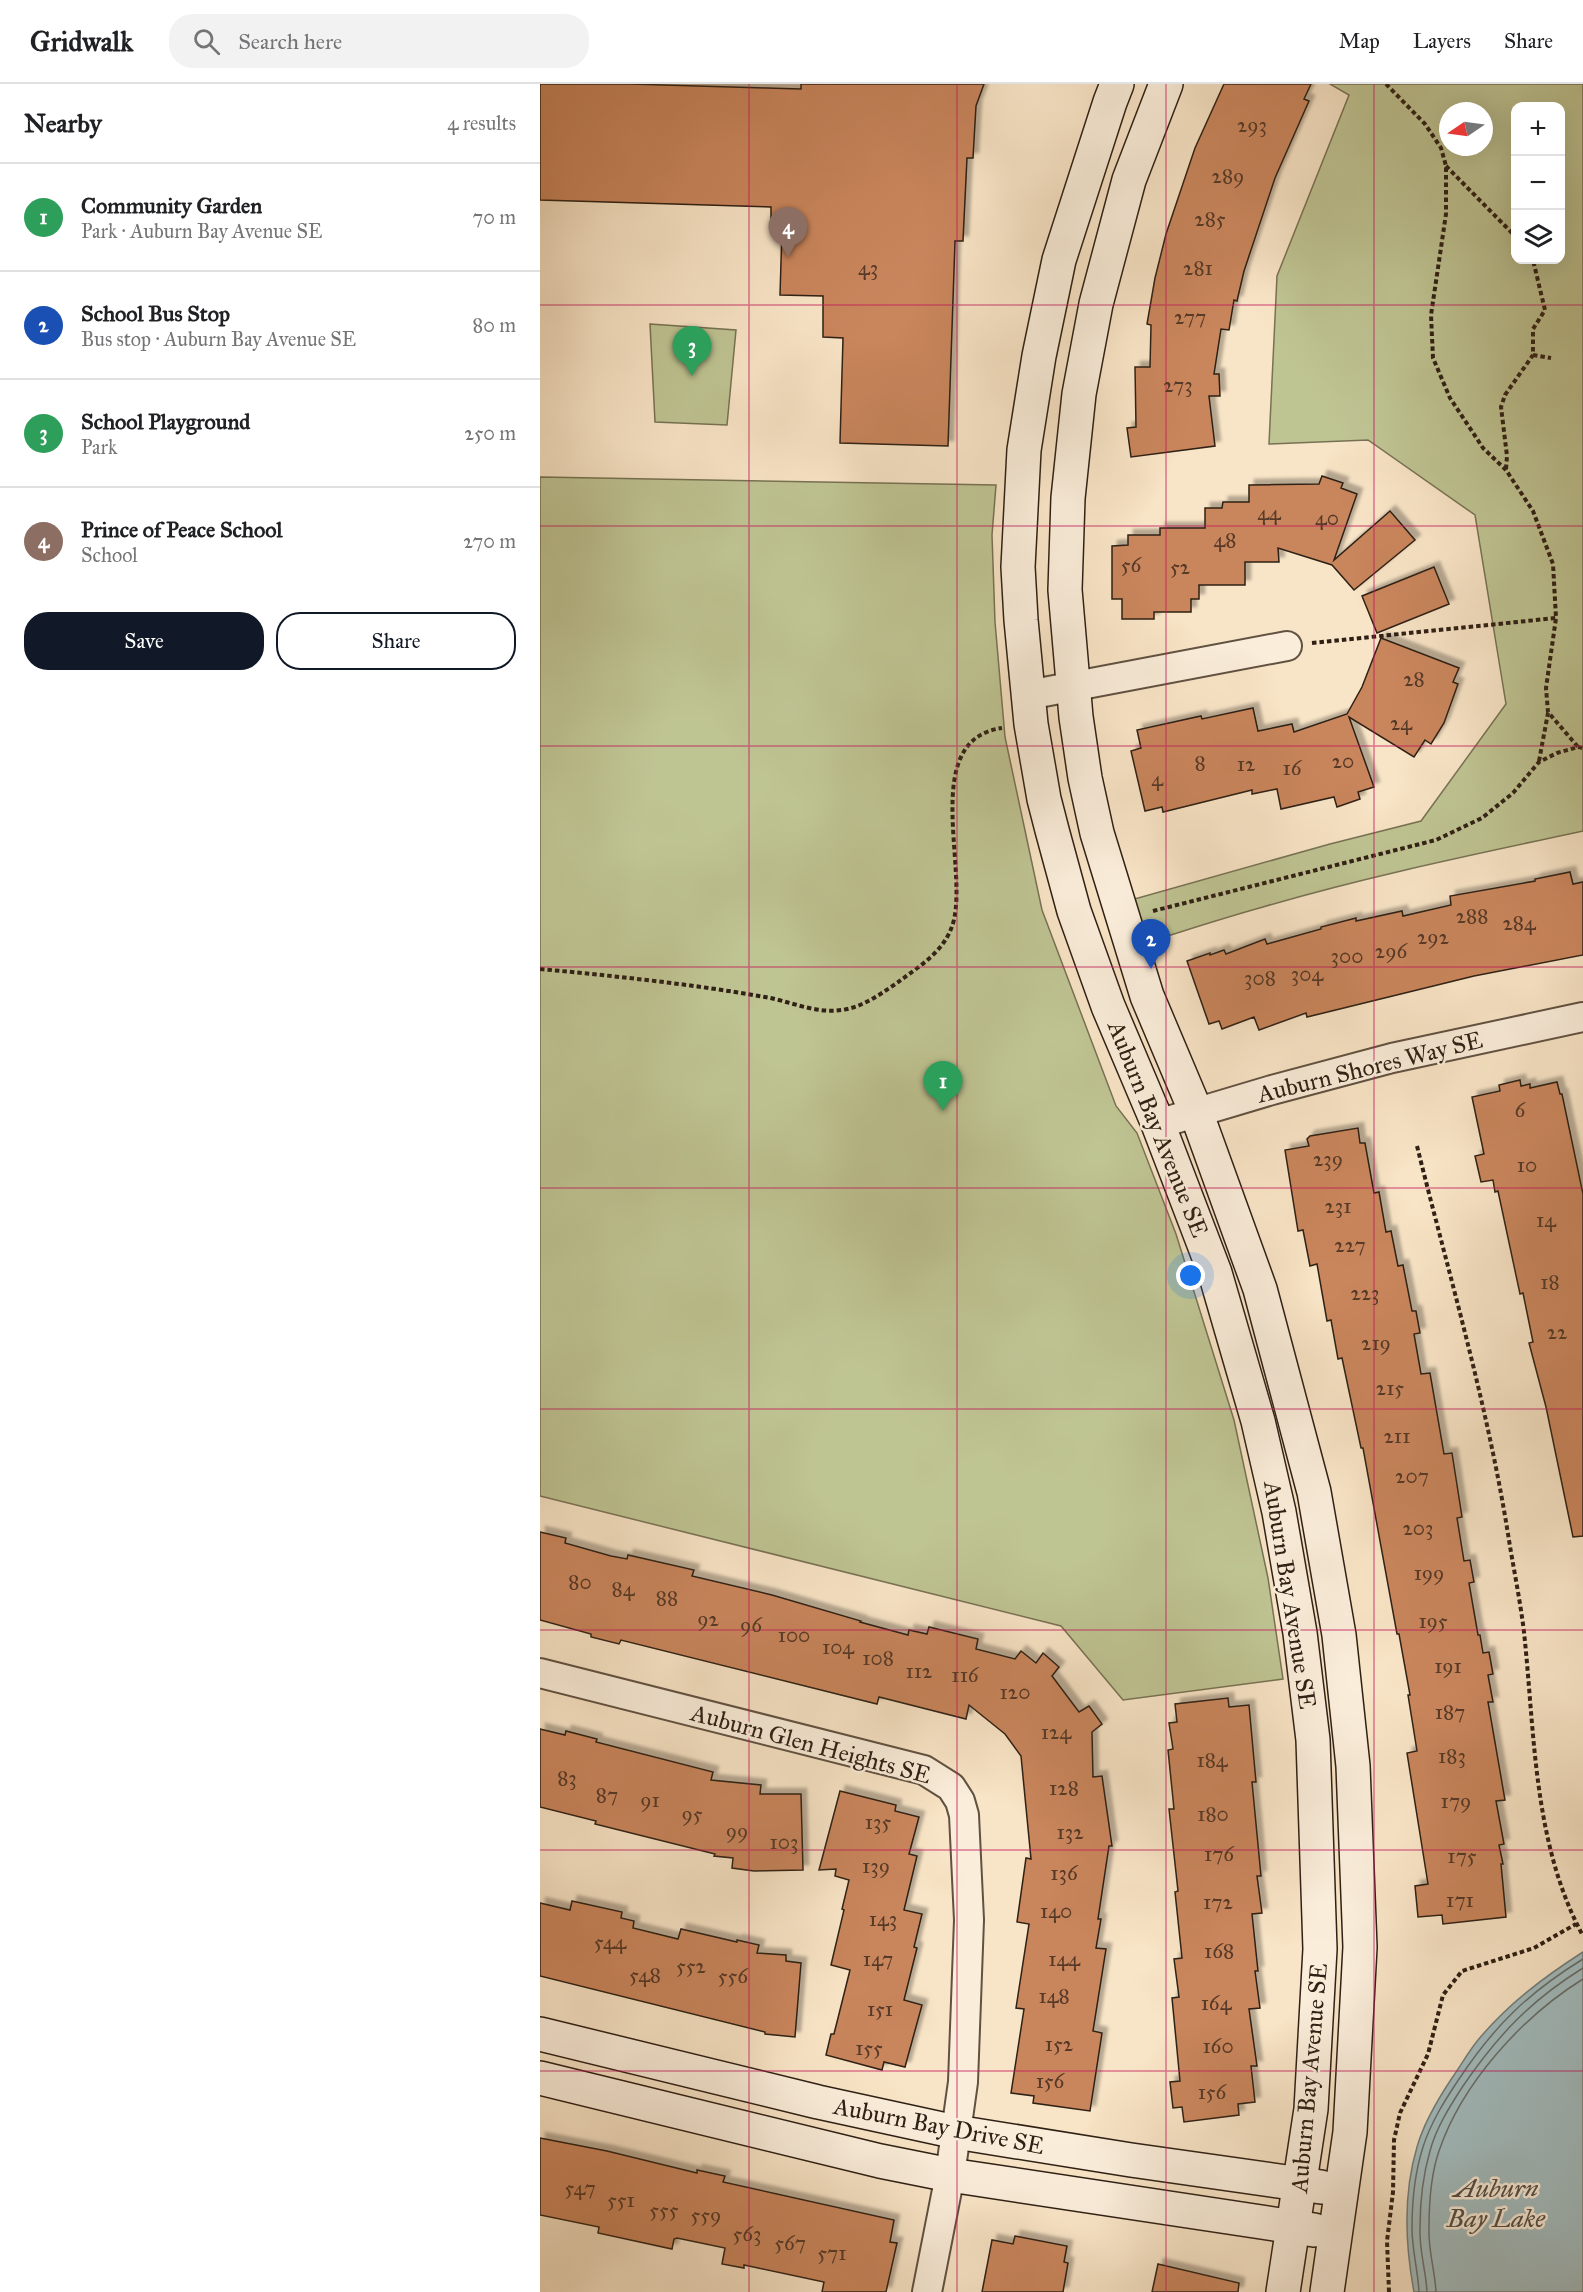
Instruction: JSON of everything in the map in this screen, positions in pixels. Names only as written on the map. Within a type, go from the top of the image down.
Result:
[{"type":"street","name":"Auburn Bay Avenue SE","points":[[1118,84],[1059,260],[1039,356],[1024,450],[1018,567],[1028,695],[1044,800],[1074,911],[1108,1006],[1158,1124],[1215,1273],[1258,1421],[1279,1512],[1300,1633],[1313,1740],[1320,1949],[1311,2109],[1283,2292]]},
{"type":"street","name":"Auburn Bay Avenue SE","points":[[1166,84],[1129,180],[1096,304],[1079,394],[1068,498],[1065,590],[1072,686],[1085,778],[1097,833],[1147,996],[1196,1112],[1260,1289],[1314,1492],[1339,1635],[1353,1766],[1360,1947],[1350,2132],[1327,2292]]},
{"type":"street","points":[[1028,695],[1287,646]]},
{"type":"street","name":"Auburn Shores Way SE","points":[[1158,1124],[1392,1058],[1583,1017]]},
{"type":"street","name":"Auburn Glen Heights SE","points":[[540,1673],[924,1770],[951,1787],[960,1801],[966,1828],[969,1920],[963,2082],[950,2175],[936,2256],[927,2292]]},
{"type":"street","name":"Auburn Bay Drive SE","points":[[540,2034],[818,2102],[956,2132],[1300,2186],[1343,2190]]},
{"type":"street","name":"Auburn Bay Drive SE","points":[[540,2078],[869,2158],[950,2175],[1294,2228],[1337,2232]]},
{"type":"path","points":[[1386,84],[1425,124],[1441,148],[1446,166],[1446,214],[1431,315],[1433,358],[1457,408],[1483,448],[1506,470],[1533,511],[1553,564],[1556,618],[1546,688],[1548,712],[1539,762]]},
{"type":"path","points":[[1446,166],[1511,232]]},
{"type":"path","points":[[1506,470],[1507,456],[1501,407],[1506,395],[1533,355],[1533,329],[1545,310],[1534,264]]},
{"type":"path","points":[[1533,355],[1551,358]]},
{"type":"path","points":[[1287,646],[1556,618]]},
{"type":"path","points":[[1146,913],[1436,840],[1482,818],[1513,793],[1539,762],[1557,753],[1580,748],[1548,712]]},
{"type":"path","points":[[540,969],[632,978],[767,997],[808,1008],[841,1010],[877,997],[931,958],[951,929],[957,896],[953,844],[953,796],[957,772],[965,749],[978,736],[993,729],[1003,728]]},
{"type":"path","points":[[1417,1146],[1480,1400],[1506,1520],[1524,1630],[1544,1824],[1559,1879],[1583,1936]]},
{"type":"path","points":[[1389,2292],[1387,2241],[1393,2192],[1394,2140],[1400,2113],[1428,2055],[1443,1995],[1462,1971],[1534,1948],[1576,1924]]},
{"type":"green space","points":[[1330,84],[1583,84],[1583,831],[1342,885],[1145,943],[1131,900],[1421,821],[1506,704],[1475,515],[1368,440],[1269,444],[1277,276],[1349,95]]},
{"type":"green space","points":[[650,324],[736,330],[727,425],[655,422]]},
{"type":"green space","points":[[540,477],[996,485],[992,535],[995,622],[1005,737],[1042,910],[1116,1106],[1137,1133],[1176,1234],[1234,1420],[1268,1578],[1283,1679],[1123,1700],[1061,1626],[540,1496]]},
{"type":"water","name":"Auburn Bay Lake","points":[[1583,1952],[1583,2292],[1414,2292],[1407,2237],[1409,2183],[1412,2165],[1427,2120],[1468,2053],[1490,2027],[1527,1992]]},
{"type":"building","points":[[540,84],[801,89],[801,84],[984,84],[976,106],[973,158],[967,158],[963,241],[955,241],[948,446],[840,443],[843,338],[823,337],[823,296],[780,295],[782,229],[771,229],[771,207],[540,200]]},
{"type":"building","points":[[1224,84],[1311,84],[1304,99],[1309,101],[1275,178],[1244,271],[1237,301],[1234,300],[1229,330],[1221,329],[1214,374],[1219,374],[1220,396],[1209,396],[1215,446],[1131,457],[1127,428],[1136,427],[1135,367],[1150,367],[1151,325],[1147,324],[1155,278],[1166,234],[1195,148]]},
{"type":"building","points":[[1322,476],[1343,483],[1341,488],[1357,494],[1334,560],[1390,511],[1415,540],[1354,590],[1332,565],[1278,548],[1279,562],[1245,562],[1245,585],[1199,585],[1199,599],[1191,599],[1191,612],[1154,612],[1154,619],[1122,619],[1122,599],[1112,599],[1112,546],[1128,545],[1128,535],[1160,535],[1160,528],[1205,528],[1205,508],[1222,508],[1223,502],[1249,502],[1249,485],[1319,484]]},
{"type":"building","points":[[1434,567],[1449,604],[1377,633],[1362,596]]},
{"type":"building","points":[[1381,638],[1459,668],[1453,682],[1458,684],[1444,723],[1431,744],[1425,740],[1414,757],[1349,717],[1374,787],[1358,792],[1360,799],[1337,807],[1334,797],[1281,809],[1277,789],[1252,794],[1252,790],[1163,812],[1162,807],[1145,811],[1131,751],[1141,748],[1137,730],[1201,716],[1202,719],[1253,708],[1258,731],[1292,724],[1294,732],[1347,714],[1362,687]]},
{"type":"building","points":[[1570,872],[1573,884],[1583,882],[1583,955],[1474,976],[1307,1017],[1306,1013],[1259,1030],[1254,1017],[1222,1029],[1219,1021],[1209,1024],[1187,961],[1224,950],[1226,954],[1265,939],[1267,944],[1356,918],[1356,921],[1402,911],[1403,916],[1451,905],[1450,896],[1535,881],[1535,879]]},
{"type":"building","points":[[1520,1080],[1521,1086],[1530,1084],[1530,1088],[1557,1082],[1560,1094],[1562,1094],[1583,1194],[1583,1536],[1573,1537],[1546,1407],[1529,1343],[1533,1342],[1523,1293],[1520,1294],[1498,1191],[1495,1192],[1493,1180],[1481,1182],[1475,1156],[1484,1154],[1472,1097],[1500,1091],[1499,1085]]},
{"type":"building","points":[[1358,1128],[1360,1143],[1365,1143],[1374,1193],[1379,1192],[1386,1232],[1391,1231],[1398,1266],[1403,1265],[1412,1311],[1416,1311],[1420,1333],[1414,1334],[1421,1374],[1430,1373],[1444,1454],[1452,1453],[1462,1517],[1457,1518],[1464,1561],[1470,1560],[1474,1582],[1469,1583],[1478,1635],[1480,1635],[1483,1653],[1489,1652],[1493,1674],[1488,1675],[1493,1702],[1488,1702],[1505,1800],[1496,1801],[1504,1844],[1499,1845],[1503,1864],[1501,1864],[1506,1917],[1443,1924],[1442,1915],[1418,1917],[1415,1886],[1428,1884],[1407,1753],[1417,1751],[1408,1695],[1410,1695],[1363,1448],[1361,1448],[1342,1358],[1338,1359],[1331,1320],[1327,1321],[1317,1264],[1310,1266],[1303,1230],[1298,1231],[1285,1150],[1309,1146],[1307,1139],[1310,1136]]},
{"type":"building","points":[[540,1532],[566,1538],[565,1543],[611,1556],[627,1559],[628,1555],[694,1570],[692,1576],[772,1595],[908,1635],[909,1630],[927,1634],[929,1627],[978,1639],[976,1649],[1015,1659],[1021,1651],[1036,1663],[1043,1653],[1059,1667],[1052,1676],[1079,1712],[1089,1706],[1102,1724],[1092,1732],[1093,1777],[1102,1776],[1112,1846],[1109,1846],[1098,1919],[1101,1919],[1096,1948],[1106,1949],[1093,2031],[1102,2033],[1090,2111],[1033,2103],[1034,2096],[1011,2093],[1024,2009],[1016,2008],[1029,1924],[1017,1922],[1026,1858],[1031,1859],[1021,1756],[1005,1734],[969,1705],[966,1719],[879,1697],[877,1704],[621,1640],[619,1644],[540,1620]]},
{"type":"building","points":[[1228,1698],[1229,1707],[1249,1705],[1256,1782],[1252,1782],[1261,1876],[1257,1876],[1262,1913],[1252,1914],[1258,1971],[1255,1971],[1260,2008],[1249,2009],[1257,2066],[1251,2066],[1255,2102],[1238,2104],[1239,2115],[1184,2122],[1182,2107],[1173,2108],[1170,2082],[1180,2081],[1172,1998],[1179,1997],[1174,1959],[1182,1958],[1175,1892],[1178,1891],[1169,1809],[1174,1809],[1168,1750],[1173,1749],[1169,1723],[1177,1722],[1175,1704]]},
{"type":"building","points":[[540,1729],[565,1735],[566,1731],[597,1739],[596,1742],[713,1772],[711,1780],[761,1785],[760,1794],[801,1794],[803,1870],[754,1871],[732,1868],[733,1858],[714,1856],[715,1854],[595,1824],[596,1821],[540,1807]]},
{"type":"building","points":[[840,1791],[896,1805],[895,1811],[919,1817],[909,1854],[917,1856],[904,1910],[922,1914],[914,1947],[917,1948],[904,2000],[922,2005],[905,2067],[884,2062],[882,2070],[826,2055],[831,2034],[834,2034],[850,1970],[831,1965],[849,1880],[835,1876],[836,1869],[819,1870]]},
{"type":"building","points":[[572,1901],[622,1912],[621,1918],[634,1921],[633,1928],[678,1939],[681,1929],[737,1942],[737,1940],[759,1945],[757,1953],[786,1955],[786,1961],[801,1963],[795,2037],[765,2034],[765,2032],[540,1976],[540,1903],[570,1910]]},
{"type":"building","points":[[540,2138],[607,2151],[697,2173],[697,2170],[725,2176],[723,2182],[894,2220],[890,2242],[897,2243],[886,2292],[822,2292],[824,2282],[744,2265],[744,2268],[722,2264],[725,2248],[677,2238],[674,2239],[672,2249],[598,2233],[599,2227],[540,2215]]},
{"type":"building","points":[[1015,2236],[1067,2246],[1064,2262],[1068,2263],[1063,2292],[982,2292],[992,2240],[1013,2244]]},
{"type":"building","points":[[1158,2264],[1239,2283],[1238,2292],[1152,2292]]},
{"type":"place","name":"Prince of Peace School","points":[[788,257]]},
{"type":"place","name":"School Playground","points":[[692,376]]},
{"type":"place","name":"School Bus Stop","points":[[1151,969]]},
{"type":"place","name":"Community Garden","points":[[943,1111]]}]
